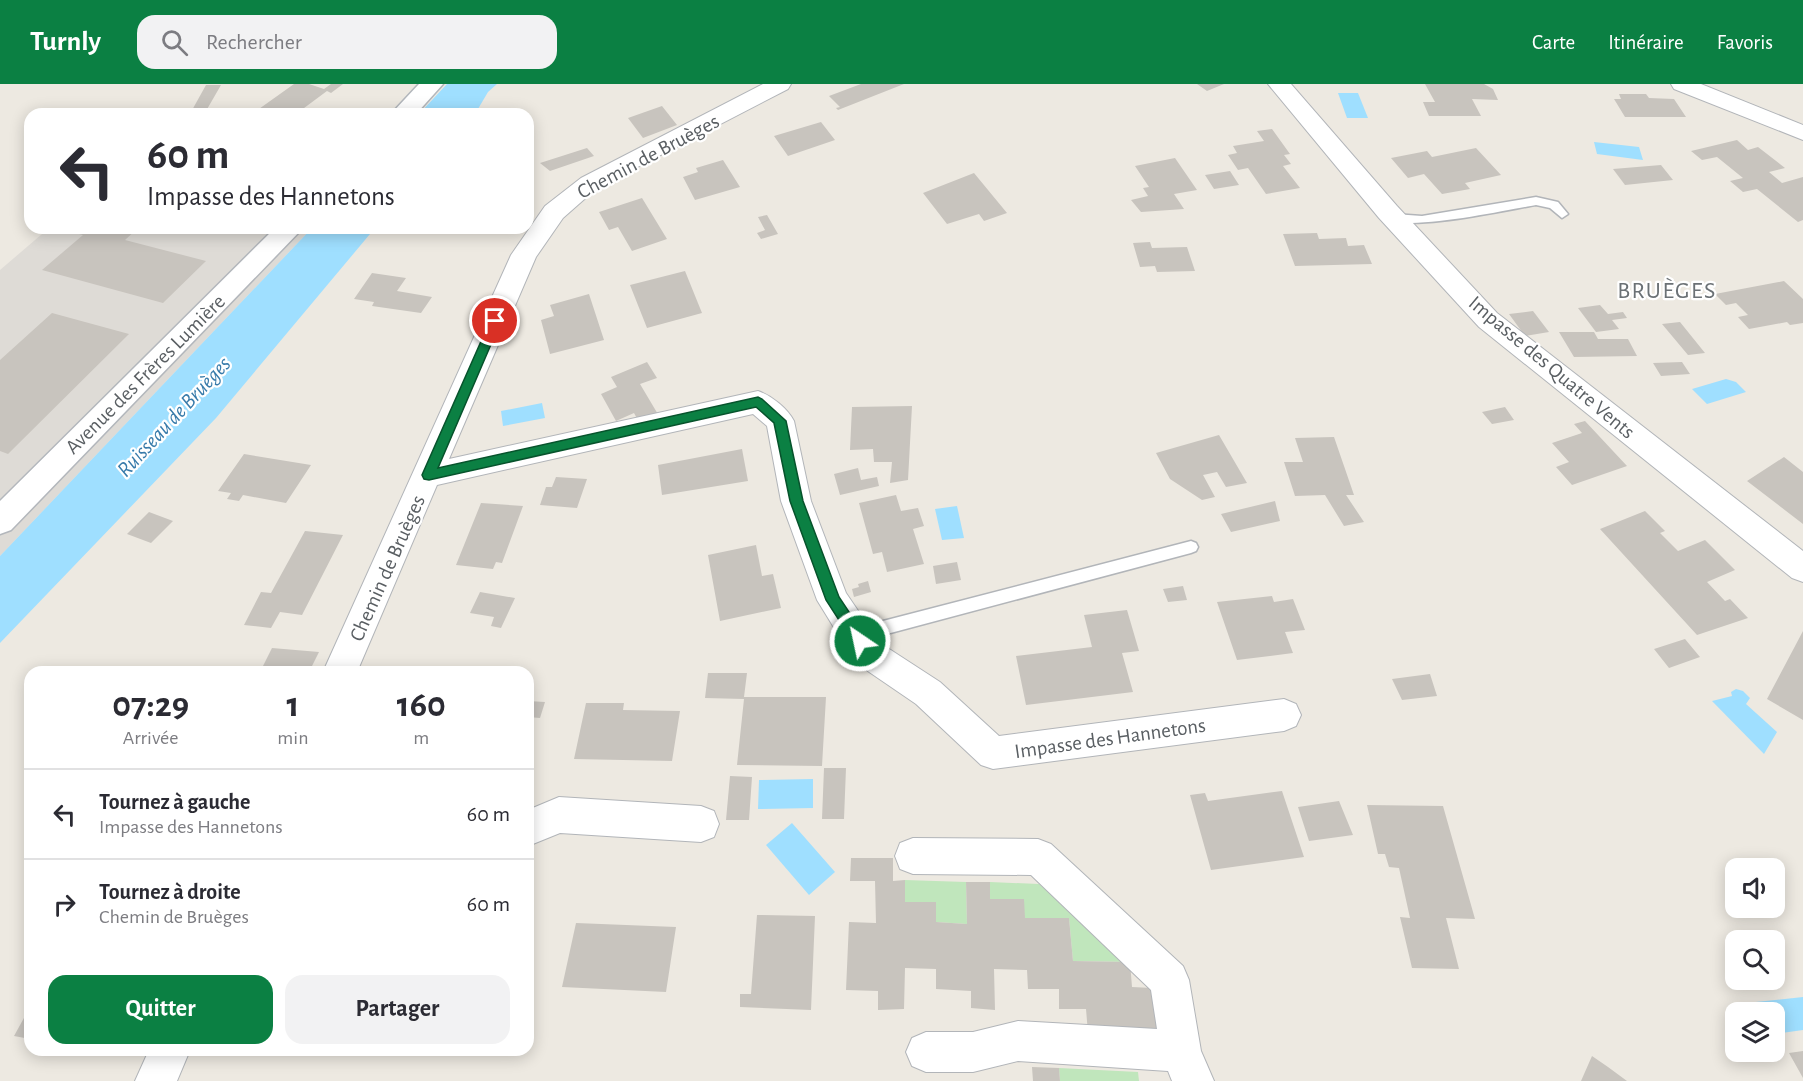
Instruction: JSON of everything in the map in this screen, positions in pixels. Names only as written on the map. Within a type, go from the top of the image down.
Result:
[{"type":"street","points":[[409,108],[432,84]]},
{"type":"street","name":"Chemin de Bruèges","points":[[343,666],[429,475],[524,255],[554,212],[589,183],[780,84]]},
{"type":"street","name":"Impasse des Quatre Vents","points":[[1279,84],[1394,218],[1488,320],[1803,569]]},
{"type":"street","points":[[1682,84],[1731,93],[1803,133]]},
{"type":"street","name":"Avenue des Frères Lumière","points":[[0,521],[284,234]]},
{"type":"street","name":"Impasse des Hannetons","points":[[429,475],[758,402],[780,421],[796,501],[833,600],[868,653],[928,693],[993,753],[1284,715]]},
{"type":"street","points":[[534,825],[559,815],[701,824]]},
{"type":"street","points":[[913,856],[1038,857],[1169,981],[1187,1066],[1018,1041],[973,1052],[926,1052]]},
{"type":"street","points":[[156,1081],[167,1056]]},
{"type":"lane","points":[[1394,218],[1422,220],[1536,201],[1554,205],[1562,214]]},
{"type":"lane","points":[[852,629],[883,628],[1191,547]]},
{"type":"shaded area","points":[[42,234],[306,234],[0,556],[0,270]]},
{"type":"green space","points":[[905,880],[966,882],[967,924],[936,922],[936,902],[905,902]]},
{"type":"green space","points":[[990,882],[1039,884],[1130,962],[1073,961],[1069,918],[1025,918],[990,899]]},
{"type":"green space","points":[[1059,1068],[1138,1072],[1139,1081],[1060,1081]]},
{"type":"water","points":[[447,84],[497,84],[488,92],[479,108],[425,108]]},
{"type":"water","points":[[1338,93],[1358,93],[1368,118],[1347,118]]},
{"type":"water","points":[[1594,142],[1639,147],[1643,160],[1597,154]]},
{"type":"water","name":"Ruisseau de Bruèges","points":[[306,234],[370,234],[216,418],[0,643],[0,556]]},
{"type":"water","points":[[1726,379],[1736,382],[1746,392],[1707,404],[1692,389]]},
{"type":"water","points":[[542,403],[545,418],[503,426],[501,411]]},
{"type":"water","points":[[957,506],[964,538],[942,540],[935,509]]},
{"type":"water","points":[[1736,689],[1743,691],[1750,698],[1746,704],[1777,732],[1764,754],[1712,701],[1732,696],[1731,692]]},
{"type":"water","points":[[813,779],[813,808],[758,809],[759,780]]},
{"type":"water","points":[[792,823],[835,872],[809,895],[766,845]]},
{"type":"water","points":[[1803,997],[1803,1030],[1785,1033],[1785,1002],[1756,1002]]},
{"type":"building","points":[[294,84],[309,84],[324,89],[331,84],[343,84],[331,93],[327,91],[304,108],[260,108]]},
{"type":"building","points":[[861,84],[904,84],[838,110],[836,108],[840,107],[829,96]]},
{"type":"building","points":[[1197,84],[1224,84],[1207,91]]},
{"type":"building","points":[[1425,84],[1484,84],[1493,89],[1498,100],[1472,99],[1481,116],[1429,116],[1423,102],[1435,102]]},
{"type":"building","points":[[206,85],[221,85],[208,108],[193,108]]},
{"type":"building","points":[[1619,94],[1646,94],[1649,98],[1674,99],[1686,117],[1625,117],[1614,99],[1621,99]]},
{"type":"building","points":[[662,106],[677,125],[643,138],[628,118]]},
{"type":"building","points":[[821,122],[835,140],[788,156],[774,136]]},
{"type":"building","points":[[1272,129],[1290,154],[1284,155],[1291,164],[1283,166],[1300,188],[1266,194],[1248,168],[1238,170],[1228,155],[1237,153],[1233,146],[1264,141],[1257,131]]},
{"type":"building","points":[[1737,140],[1748,150],[1758,147],[1785,168],[1769,172],[1782,183],[1803,177],[1803,220],[1798,222],[1757,189],[1743,192],[1730,181],[1743,178],[1717,157],[1702,160],[1691,151]]},
{"type":"building","points":[[587,148],[594,156],[550,171],[540,163]]},
{"type":"building","points":[[1476,148],[1501,175],[1465,183],[1470,189],[1442,194],[1424,174],[1408,178],[1391,158],[1427,151],[1432,157]]},
{"type":"building","points":[[1175,158],[1197,190],[1174,194],[1184,209],[1141,212],[1131,200],[1148,196],[1143,188],[1149,187],[1135,166]]},
{"type":"building","points":[[723,160],[740,187],[695,200],[683,177],[698,172],[696,168]]},
{"type":"building","points":[[1661,165],[1673,180],[1625,185],[1613,169]]},
{"type":"building","points":[[1230,171],[1239,185],[1214,189],[1205,175]]},
{"type":"building","points":[[974,173],[1007,213],[984,221],[979,214],[947,224],[923,193]]},
{"type":"building","points":[[642,198],[667,239],[632,251],[618,227],[609,230],[599,212]]},
{"type":"building","points":[[767,215],[778,234],[761,239],[757,233],[765,230],[758,217]]},
{"type":"building","points":[[1317,233],[1319,239],[1346,238],[1348,246],[1364,245],[1372,264],[1295,266],[1283,234]]},
{"type":"building","points":[[79,234],[132,234],[125,240],[206,261],[163,303],[42,270],[83,235]]},
{"type":"building","points":[[1150,242],[1152,248],[1187,247],[1195,271],[1157,272],[1155,266],[1140,267],[1133,243]]},
{"type":"building","points":[[685,271],[702,313],[647,328],[630,285]]},
{"type":"building","points":[[372,273],[406,278],[397,291],[432,297],[421,313],[372,306],[374,302],[354,299]]},
{"type":"building","points":[[1784,281],[1803,299],[1803,323],[1790,325],[1787,322],[1749,329],[1738,317],[1748,315],[1736,303],[1726,305],[1715,294]]},
{"type":"building","points":[[589,294],[604,340],[550,354],[541,320],[554,316],[550,305]]},
{"type":"building","points":[[1600,305],[1608,314],[1623,312],[1627,318],[1612,320],[1619,329],[1596,332],[1578,308]]},
{"type":"building","points":[[1533,311],[1549,332],[1525,336],[1509,314]]},
{"type":"building","points":[[52,313],[129,334],[8,454],[0,451],[0,360]]},
{"type":"building","points":[[1680,322],[1705,353],[1688,355],[1662,324]]},
{"type":"building","points":[[1559,332],[1594,332],[1598,339],[1628,339],[1637,356],[1574,357]]},
{"type":"building","points":[[647,362],[657,378],[640,384],[659,416],[640,424],[634,413],[616,421],[601,394],[617,387],[611,377]]},
{"type":"building","points":[[1682,362],[1690,374],[1661,376],[1653,363]]},
{"type":"building","points":[[912,406],[908,480],[890,483],[892,462],[874,462],[873,449],[850,450],[852,407]]},
{"type":"building","points":[[1505,407],[1514,420],[1492,424],[1482,412]]},
{"type":"building","points":[[1585,421],[1627,466],[1572,485],[1556,467],[1569,462],[1552,443],[1582,433],[1574,424]]},
{"type":"building","points":[[1219,435],[1247,483],[1226,487],[1217,472],[1203,475],[1215,497],[1202,500],[1170,479],[1156,453]]},
{"type":"building","points":[[1334,437],[1354,495],[1346,495],[1364,522],[1344,526],[1325,495],[1295,496],[1284,462],[1303,462],[1295,438]]},
{"type":"building","points":[[742,449],[748,481],[662,495],[658,465]]},
{"type":"building","points":[[244,454],[311,465],[286,503],[243,495],[239,501],[227,499],[231,493],[218,491]]},
{"type":"building","points":[[1784,457],[1803,472],[1803,524],[1747,481]]},
{"type":"building","points":[[858,468],[861,480],[877,477],[879,486],[840,495],[834,474]]},
{"type":"building","points":[[556,477],[587,479],[577,508],[540,505],[546,487],[552,487]]},
{"type":"building","points":[[896,495],[901,511],[918,508],[924,526],[913,529],[924,564],[887,572],[882,552],[873,554],[859,503]]},
{"type":"building","points":[[1275,501],[1280,521],[1231,532],[1221,514]]},
{"type":"building","points":[[481,503],[523,506],[502,563],[496,562],[493,569],[456,565]]},
{"type":"building","points":[[1645,511],[1665,531],[1660,533],[1678,551],[1705,540],[1735,570],[1707,582],[1725,601],[1730,599],[1748,618],[1697,635],[1600,529]]},
{"type":"building","points":[[149,512],[173,521],[151,543],[127,534]]},
{"type":"building","points":[[305,531],[343,535],[302,615],[280,612],[271,628],[244,625],[261,592],[271,593]]},
{"type":"building","points":[[756,545],[762,576],[773,574],[781,608],[720,621],[708,555]]},
{"type":"building","points":[[957,562],[961,580],[936,584],[933,566]]},
{"type":"building","points":[[868,581],[871,592],[854,597],[852,589]]},
{"type":"building","points":[[1183,586],[1187,600],[1168,602],[1163,589]]},
{"type":"building","points":[[480,592],[515,598],[501,628],[491,626],[494,617],[470,613]]},
{"type":"building","points":[[1272,596],[1274,602],[1293,599],[1305,630],[1285,632],[1293,653],[1237,660],[1217,602]]},
{"type":"building","points":[[1127,610],[1139,651],[1122,653],[1133,692],[1026,705],[1016,656],[1092,647],[1084,615]]},
{"type":"building","points":[[1803,631],[1803,720],[1767,699]]},
{"type":"building","points":[[1685,639],[1700,657],[1669,668],[1654,649]]},
{"type":"building","points":[[272,648],[319,652],[312,666],[263,666]]},
{"type":"building","points":[[708,673],[747,673],[744,697],[826,697],[822,766],[737,765],[744,699],[705,698]]},
{"type":"building","points":[[1430,674],[1437,696],[1402,700],[1392,679]]},
{"type":"building","points":[[534,701],[545,702],[540,718],[534,718]]},
{"type":"building","points":[[586,703],[624,703],[623,710],[680,711],[672,761],[574,759]]},
{"type":"building","points":[[824,768],[846,768],[844,819],[822,819]]},
{"type":"building","points":[[730,776],[752,777],[749,820],[726,820]]},
{"type":"building","points":[[1282,791],[1304,857],[1211,870],[1190,795],[1205,793],[1208,801]]},
{"type":"building","points":[[1339,801],[1353,835],[1309,841],[1298,807]]},
{"type":"building","points":[[1367,805],[1443,806],[1475,919],[1446,918],[1459,969],[1412,968],[1400,917],[1410,918],[1399,868],[1389,867],[1385,854],[1378,854]]},
{"type":"building","points":[[851,858],[893,858],[893,881],[905,880],[905,902],[936,902],[936,922],[967,924],[966,882],[990,882],[990,899],[1024,899],[1025,918],[1069,918],[1073,961],[1130,962],[1132,987],[1152,988],[1157,1033],[1088,1033],[1086,1009],[1059,1009],[1059,989],[1028,989],[1027,970],[994,969],[995,1010],[971,1008],[971,991],[936,989],[936,969],[905,968],[904,1009],[878,1010],[878,991],[846,990],[849,922],[876,923],[875,881],[850,881]]},
{"type":"building","points":[[757,915],[815,916],[811,1010],[740,1007],[740,994],[751,994]]},
{"type":"building","points":[[576,923],[676,927],[666,992],[562,987]]},
{"type":"building","points":[[24,1018],[24,1038],[14,1036]]},
{"type":"building","points":[[1803,1051],[1803,1078],[1789,1053]]},
{"type":"building","points":[[1592,1056],[1608,1067],[1627,1081],[1581,1081]]},
{"type":"building","points":[[1032,1067],[1059,1068],[1060,1081],[1033,1081]]},
{"type":"district","name":"BRUÈGES","points":[[1667,290]]},
{"type":"route","points":[[495,321],[429,475],[758,402],[780,421],[796,501],[833,600],[860,641]]}]
